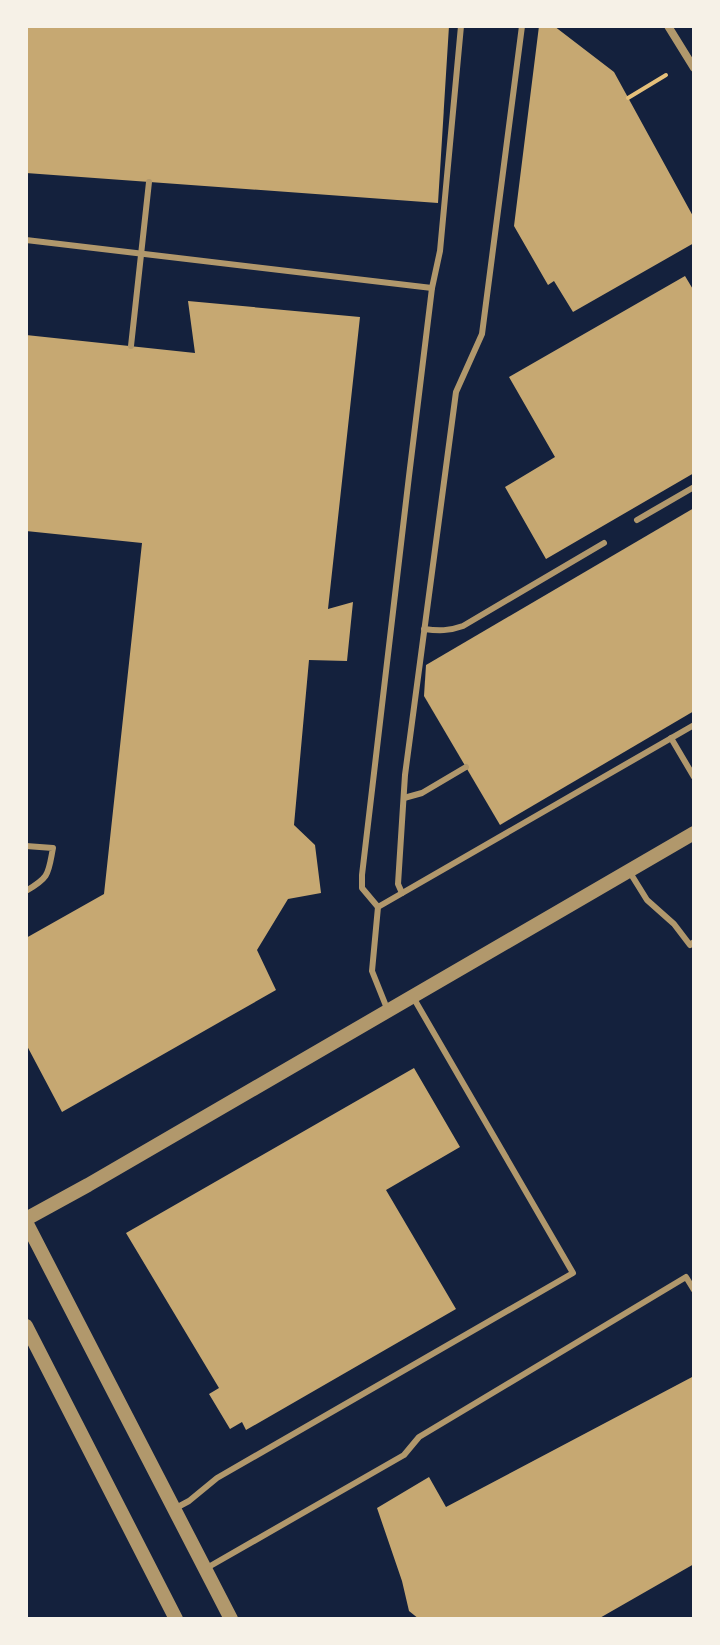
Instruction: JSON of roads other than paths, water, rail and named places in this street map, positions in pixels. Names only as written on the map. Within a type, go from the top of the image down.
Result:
[{"type":"street","points":[[668,26],[694,68]]},
{"type":"street","points":[[231,1619],[26,1220],[694,833]]},
{"type":"street","points":[[26,1326],[176,1619]]},
{"type":"lane","points":[[388,1011],[372,971],[378,907],[362,888],[362,875],[432,288],[440,251],[461,26]]},
{"type":"lane","points":[[402,893],[398,884],[405,775],[456,392],[482,334],[522,26]]},
{"type":"lane","points":[[131,346],[149,182]]},
{"type":"lane","points":[[26,240],[432,288]]},
{"type":"lane","points":[[637,520],[694,487]]},
{"type":"lane","points":[[424,629],[442,631],[463,626],[604,543]]},
{"type":"lane","points":[[378,907],[694,725]]},
{"type":"lane","points":[[671,738],[694,777]]},
{"type":"lane","points":[[404,798],[422,793],[466,767]]},
{"type":"lane","points":[[26,846],[53,848],[45,879],[26,891]]},
{"type":"lane","points":[[629,871],[647,900],[674,924],[692,944],[694,952]]},
{"type":"lane","points":[[174,1509],[217,1478],[573,1273],[413,997]]},
{"type":"lane","points":[[205,1569],[404,1455],[419,1437],[686,1277],[694,1290]]}]
